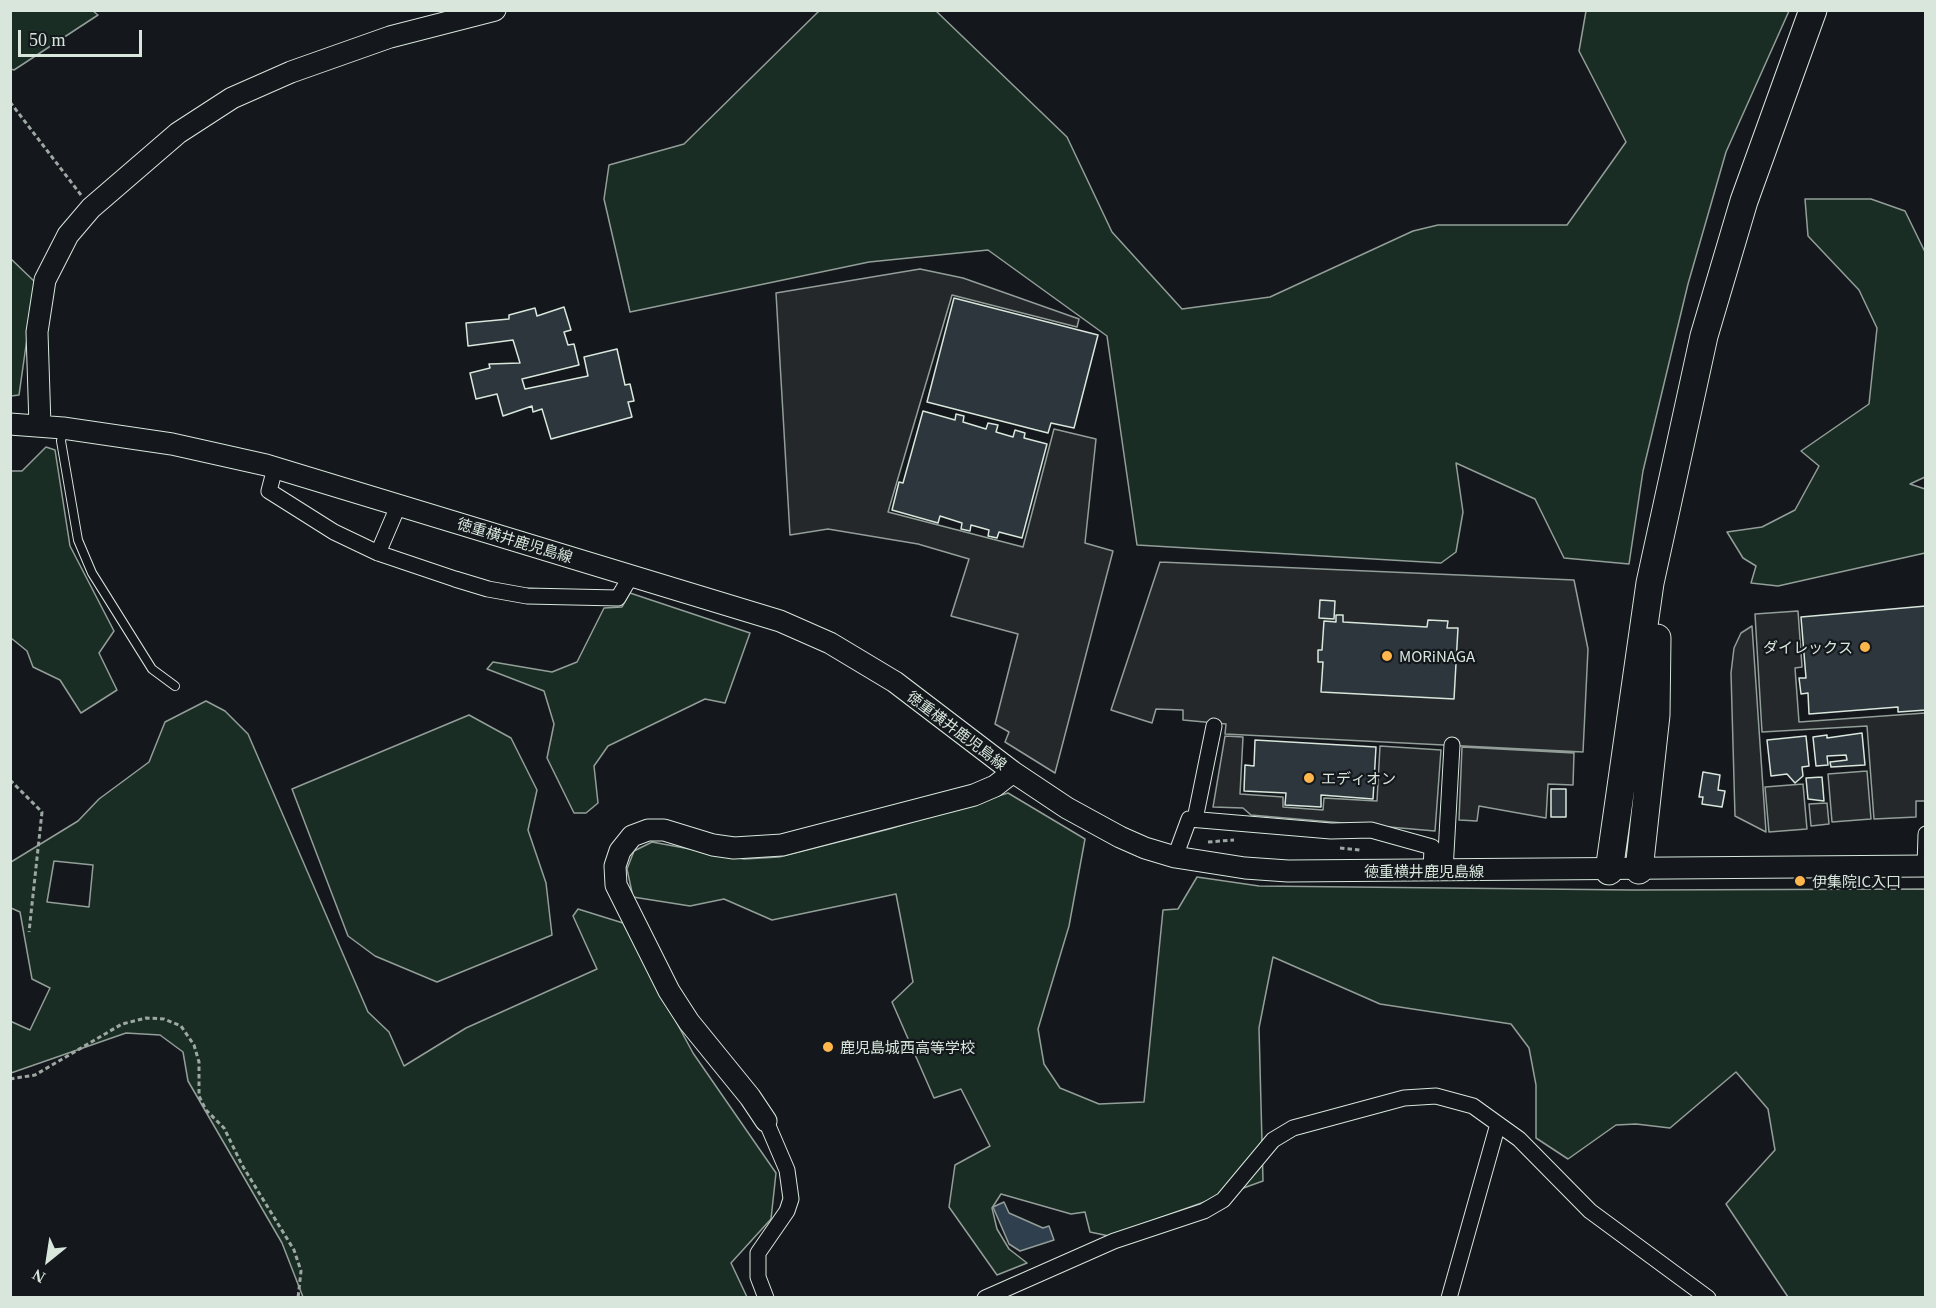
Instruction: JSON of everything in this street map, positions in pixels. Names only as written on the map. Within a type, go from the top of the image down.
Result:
[{"type":"highway","points":[[1609,871],[1650,583],[1664,508],[1704,336],[1744,201],[1813,10]]},
{"type":"highway","points":[[1786,84],[1826,10]]},
{"type":"highway","points":[[1639,870],[1656,716],[1656,556]]},
{"type":"main road","points":[[40,426],[37,332],[45,280],[68,235],[92,208],[178,133],[232,98],[291,72],[390,37],[495,10]]},
{"type":"main road","name":"徳重横井鹿児島線","points":[[10,424],[63,428],[171,444],[275,468],[780,621],[830,643],[895,682],[1013,772],[1067,808],[1120,837],[1175,857],[1245,868],[1288,871],[1609,871],[1925,867]]},
{"type":"main road","points":[[766,1121],[750,1097],[688,1022],[669,991],[616,885],[615,866],[620,851],[633,836],[648,830],[664,831],[713,845],[734,848],[782,845],[974,795],[995,786],[1013,772]]},
{"type":"street","points":[[275,468],[269,491],[334,532],[378,553],[488,589],[527,596],[618,598],[631,576]]},
{"type":"street","points":[[378,553],[399,504]]},
{"type":"street","points":[[1195,819],[1215,726]]},
{"type":"street","points":[[1438,871],[1452,745]]},
{"type":"street","points":[[1175,857],[1189,819],[1195,819],[1331,831],[1371,830],[1432,847],[1438,871]]},
{"type":"street","points":[[1925,867],[1926,834]]},
{"type":"street","points":[[985,1298],[1114,1241],[1204,1211],[1223,1200],[1273,1140],[1293,1128],[1404,1098],[1436,1096],[1473,1106],[1519,1139],[1590,1211],[1708,1298]]},
{"type":"street","points":[[766,1121],[787,1170],[791,1199],[787,1211],[758,1253],[758,1277],[766,1298]]},
{"type":"street","points":[[1449,1298],[1498,1124]]},
{"type":"lane","points":[[63,428],[61,441],[78,540],[92,573],[152,669],[175,686]]},
{"type":"path","points":[[10,102],[92,208]]},
{"type":"path","points":[[10,780],[42,812],[29,932]]},
{"type":"path","points":[[10,1080],[35,1075],[122,1024],[146,1018],[164,1019],[181,1026],[194,1045],[199,1062],[199,1096],[206,1110],[224,1128],[242,1165],[294,1250],[300,1271],[298,1298]]},
{"type":"green space","points":[[10,11],[93,11],[98,15],[14,70],[11,69]]},
{"type":"green space","points":[[819,11],[936,11],[1067,137],[1112,232],[1182,309],[1270,297],[1413,231],[1438,225],[1567,225],[1626,142],[1579,51],[1586,11],[1789,11],[1726,152],[1688,284],[1643,471],[1629,564],[1564,558],[1535,499],[1456,463],[1463,512],[1456,552],[1441,563],[1137,545],[1107,336],[988,250],[869,262],[630,312],[604,199],[609,165],[684,144]]},
{"type":"green space","points":[[1805,199],[1871,199],[1905,211],[1925,252],[1925,477],[1910,484],[1925,489],[1925,553],[1778,586],[1751,583],[1756,566],[1743,558],[1727,532],[1762,527],[1795,510],[1819,466],[1801,451],[1869,404],[1877,328],[1859,290],[1808,236]]},
{"type":"green space","points":[[10,258],[35,282],[19,395],[11,396]]},
{"type":"green space","points":[[46,447],[55,450],[70,546],[114,631],[99,653],[117,690],[81,713],[60,680],[33,667],[27,651],[11,638],[11,471],[22,471]]},
{"type":"green space","points":[[630,593],[750,633],[725,703],[705,699],[608,746],[594,766],[598,803],[586,813],[574,813],[547,758],[554,724],[544,691],[487,669],[493,662],[552,672],[577,662],[604,608],[622,607]]},
{"type":"green space","points":[[206,701],[225,711],[248,734],[368,1012],[389,1032],[404,1066],[466,1028],[597,969],[573,916],[578,909],[623,923],[693,1053],[776,1173],[771,1219],[731,1263],[747,1297],[303,1297],[282,1243],[188,1081],[183,1052],[160,1035],[126,1033],[11,1073],[10,1021],[30,1030],[50,988],[32,979],[20,912],[11,908],[11,862],[78,821],[99,799],[149,762],[165,722]],"holes":[[[54,861],[93,865],[89,907],[47,902]]]},
{"type":"green space","points":[[469,715],[511,738],[537,790],[528,830],[546,883],[552,935],[437,982],[375,956],[348,936],[292,789]]},
{"type":"green space","points":[[1008,793],[1085,839],[1069,926],[1038,1029],[1044,1064],[1060,1088],[1099,1104],[1144,1102],[1163,910],[1178,909],[1197,877],[1259,886],[1633,890],[1925,889],[1925,1297],[1788,1297],[1726,1204],[1775,1150],[1768,1109],[1736,1072],[1670,1128],[1636,1124],[1616,1125],[1568,1159],[1536,1138],[1536,1085],[1529,1048],[1511,1024],[1380,1004],[1273,957],[1259,1028],[1263,1181],[1109,1236],[1090,1232],[1085,1212],[1071,1214],[1001,1194],[992,1208],[997,1229],[1009,1249],[1027,1263],[997,1275],[949,1207],[955,1165],[990,1146],[961,1089],[934,1098],[892,1002],[913,982],[896,894],[772,920],[724,899],[690,906],[633,897],[627,869],[634,851],[652,842],[744,859],[779,857],[889,829]]},
{"type":"shaded area","points":[[920,269],[963,278],[1079,319],[1077,327],[952,295],[888,512],[1023,547],[1054,429],[1096,439],[1085,543],[1113,551],[1055,773],[1005,742],[1009,732],[995,724],[1018,634],[951,616],[969,559],[918,544],[828,529],[790,535],[776,293]]},
{"type":"shaded area","points":[[1160,562],[1574,580],[1588,649],[1583,752],[1225,734],[1226,724],[1183,720],[1183,710],[1156,709],[1152,723],[1111,710]]},
{"type":"shaded area","points":[[1798,611],[1802,667],[1795,668],[1799,722],[1925,713],[1925,801],[1916,801],[1916,817],[1874,819],[1867,726],[1762,732],[1755,614]]},
{"type":"shaded area","points":[[1752,626],[1766,832],[1735,816],[1731,673],[1734,648],[1741,633]]},
{"type":"shaded area","points":[[1225,736],[1243,737],[1240,794],[1283,797],[1283,807],[1323,810],[1324,798],[1377,801],[1380,746],[1441,750],[1435,831],[1251,815],[1243,808],[1213,807]]},
{"type":"shaded area","points":[[1462,747],[1574,753],[1573,785],[1548,784],[1546,818],[1479,806],[1477,821],[1459,820]]},
{"type":"shaded area","points":[[1867,771],[1871,819],[1832,822],[1828,774]]},
{"type":"shaded area","points":[[1803,784],[1807,829],[1769,832],[1765,787]]},
{"type":"shaded area","points":[[1827,803],[1829,824],[1811,826],[1809,804]]},
{"type":"water","points":[[1004,1202],[1009,1213],[1043,1228],[1049,1226],[1054,1240],[1020,1251],[1009,1244],[993,1207]]},
{"type":"building","points":[[954,298],[1098,335],[1074,428],[1051,423],[1048,433],[927,402]]},
{"type":"building","points":[[564,307],[571,330],[564,332],[568,345],[574,344],[579,365],[522,379],[525,389],[588,376],[584,357],[617,349],[625,385],[630,384],[634,401],[628,402],[632,417],[551,439],[542,409],[533,412],[532,406],[503,416],[497,394],[476,399],[470,373],[490,368],[489,364],[520,363],[513,340],[468,346],[466,323],[509,319],[509,315],[535,308],[537,316]]},
{"type":"building","points":[[923,411],[955,420],[956,414],[964,416],[963,422],[986,429],[988,423],[998,425],[996,432],[1013,437],[1015,430],[1025,433],[1024,438],[1047,444],[1022,538],[999,532],[997,538],[988,536],[989,530],[971,525],[970,531],[961,529],[962,523],[940,516],[938,523],[892,510],[899,482],[903,483]]},
{"type":"building","points":[[1320,600],[1335,601],[1334,619],[1319,618]]},
{"type":"building","name":"ダイレックス","points":[[1926,606],[1926,710],[1898,712],[1898,707],[1809,714],[1808,693],[1801,694],[1799,678],[1806,678],[1801,617]]},
{"type":"building","name":"MORiNAGA","points":[[1336,615],[1343,615],[1343,622],[1427,627],[1428,620],[1448,621],[1447,628],[1458,628],[1454,699],[1321,692],[1323,662],[1318,662],[1318,650],[1322,650],[1324,621],[1336,622]]},
{"type":"building","points":[[1862,733],[1865,765],[1831,767],[1830,762],[1847,760],[1846,755],[1827,756],[1828,765],[1816,766],[1813,737],[1827,735],[1827,738]]},
{"type":"building","points":[[1806,736],[1809,766],[1802,767],[1803,776],[1795,783],[1787,774],[1771,776],[1767,740]]},
{"type":"building","name":"エディオン","points":[[1255,740],[1376,747],[1373,799],[1321,795],[1321,807],[1285,805],[1286,793],[1244,791],[1245,765],[1254,766]]},
{"type":"building","points":[[1703,772],[1720,775],[1718,790],[1725,791],[1722,807],[1702,804],[1703,797],[1699,797]]},
{"type":"building","points":[[1822,777],[1824,801],[1808,799],[1806,778]]},
{"type":"building","points":[[1551,789],[1566,789],[1566,817],[1551,817]]},
{"type":"place","name":"ダイレックス","points":[[1865,647]]},
{"type":"place","name":"MORiNAGA","points":[[1387,656]]},
{"type":"place","name":"エディオン","points":[[1309,778]]},
{"type":"place","name":"伊集院IC入口","points":[[1800,881]]},
{"type":"place","name":"鹿児島城西高等学校","points":[[828,1047]]}]
